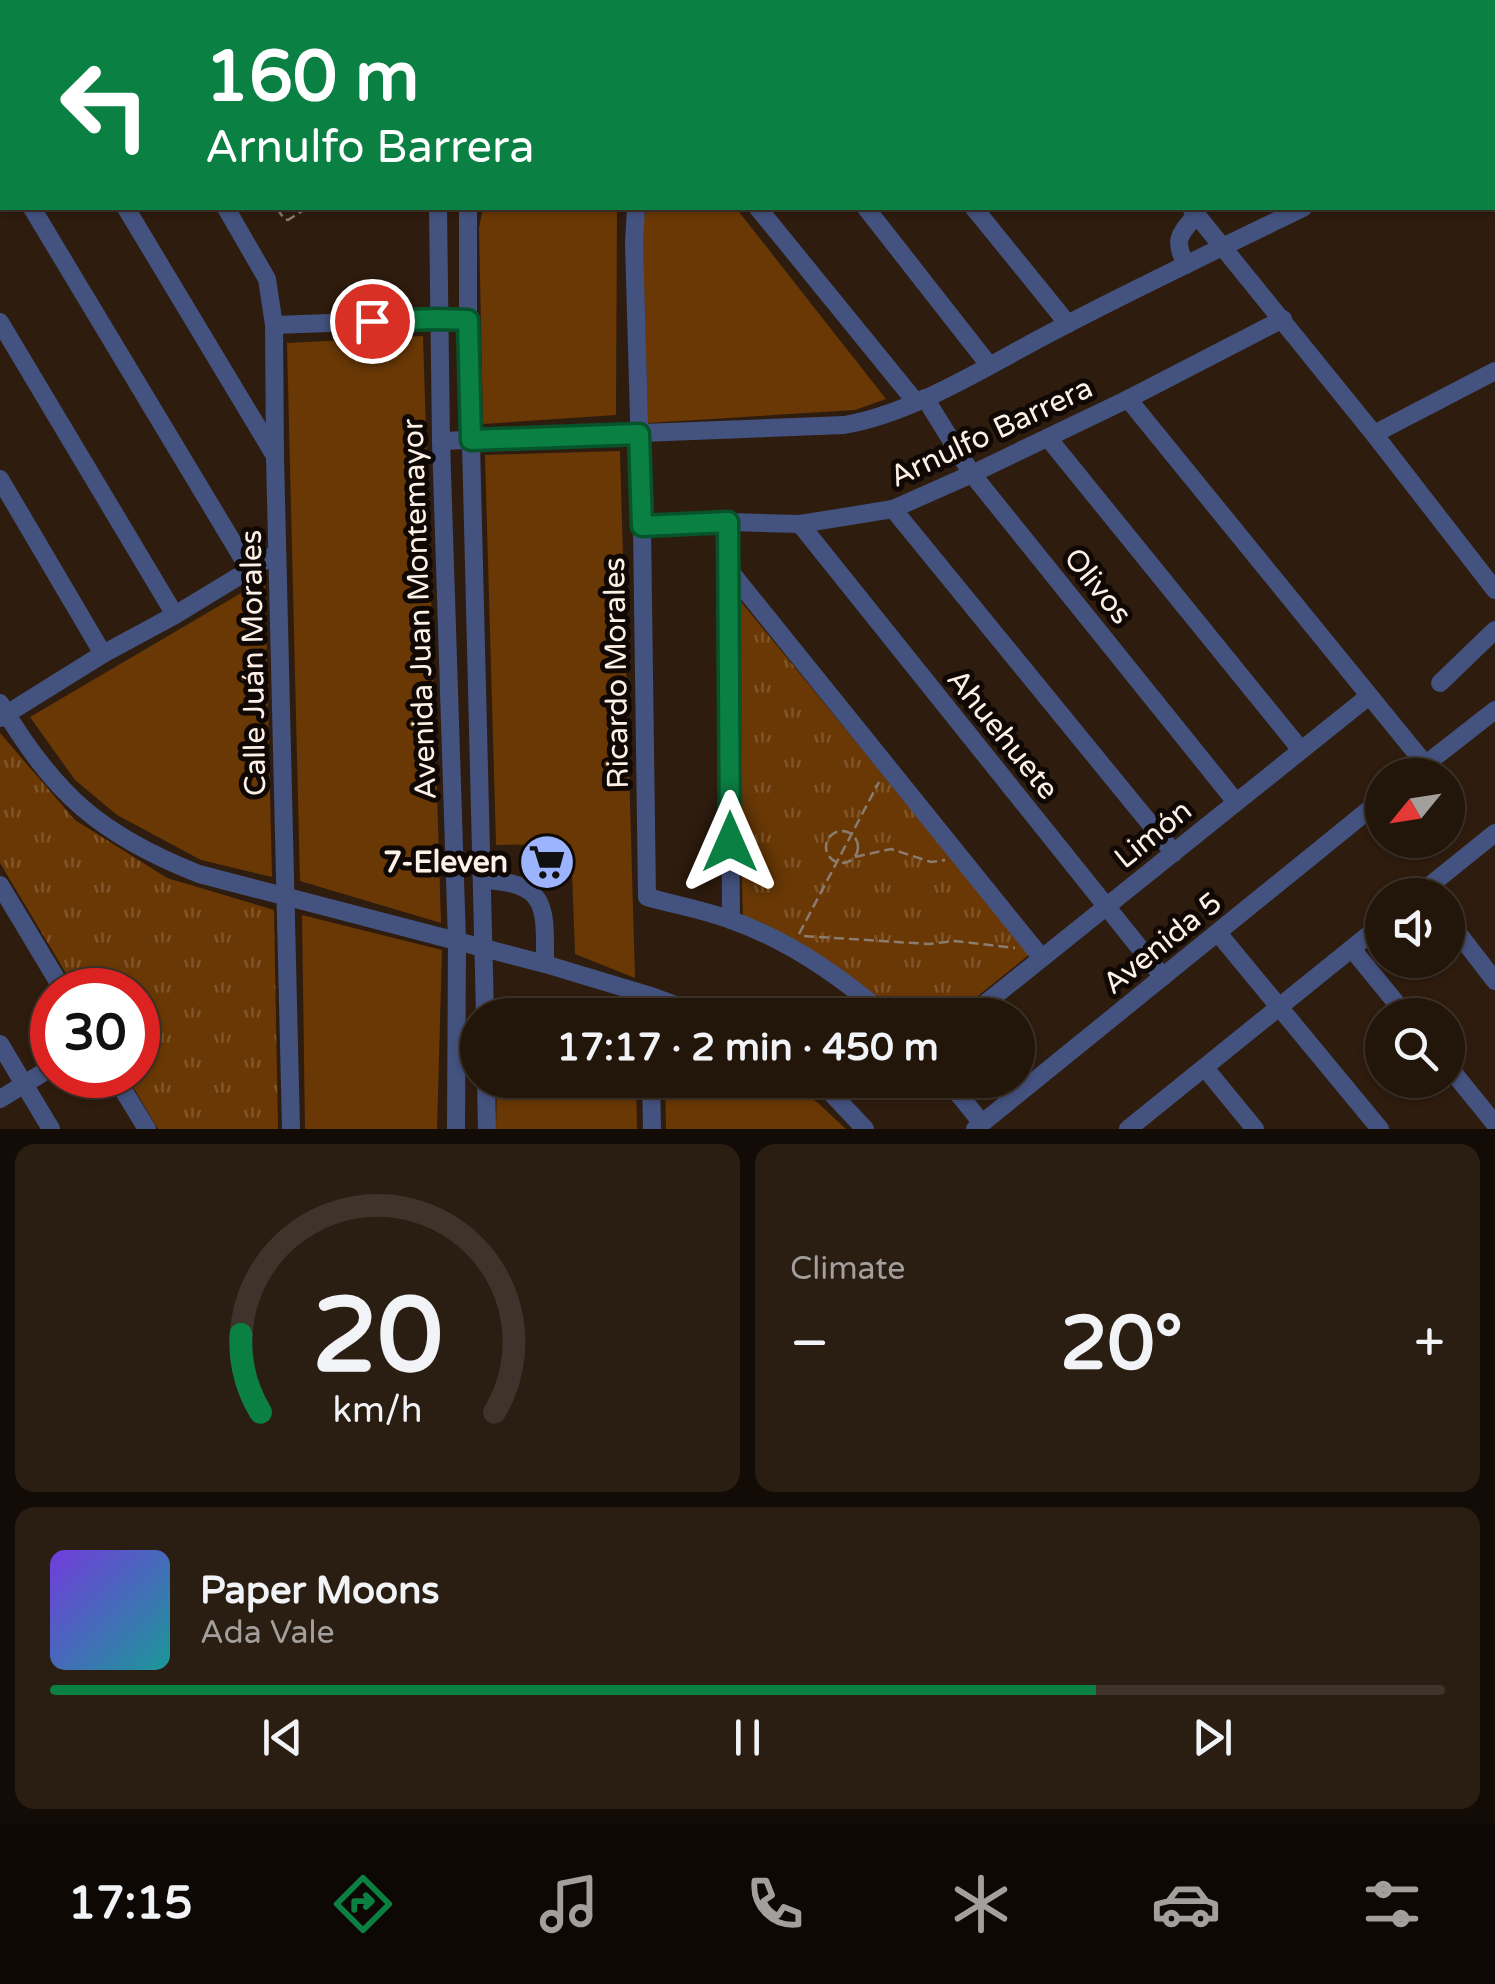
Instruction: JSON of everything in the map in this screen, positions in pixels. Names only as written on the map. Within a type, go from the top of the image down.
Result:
[{"type":"street","points":[[33,210],[249,569]]},
{"type":"street","points":[[127,210],[275,457]]},
{"type":"street","name":"Calle Juán Morales","points":[[227,210],[267,278],[274,325],[291,1129]]},
{"type":"street","name":"Avenida Juan Montemayor","points":[[438,210],[441,442],[457,941],[456,1129]]},
{"type":"street","name":"Avenida Juan Montemayor","points":[[468,210],[485,998]]},
{"type":"street","name":"Ricardo Morales","points":[[636,210],[647,898],[731,920]]},
{"type":"street","name":"Olivos","points":[[760,210],[920,400],[972,474],[1236,802]]},
{"type":"street","points":[[868,210],[989,365]]},
{"type":"street","points":[[976,210],[1068,324]]},
{"type":"street","points":[[441,442],[844,424],[884,416],[1299,210]]},
{"type":"street","points":[[1186,265],[1178,241],[1194,211],[1495,590]]},
{"type":"street","name":"Arnulfo Barrera","points":[[642,526],[800,524],[892,508],[1128,400],[1283,319]]},
{"type":"street","points":[[274,325],[468,320]]},
{"type":"street","points":[[0,322],[175,615]]},
{"type":"street","points":[[1374,434],[1495,371]]},
{"type":"street","points":[[1128,400],[1369,696],[1411,758]]},
{"type":"street","points":[[1048,438],[1302,750]]},
{"type":"street","points":[[0,479],[103,654]]},
{"type":"street","points":[[892,508],[1174,853]]},
{"type":"street","points":[[728,522],[731,920],[768,936],[866,998]]},
{"type":"street","name":"Ahuehuete","points":[[800,524],[1163,977]]},
{"type":"street","points":[[277,553],[2,712],[78,806],[149,853],[199,874],[545,964],[654,998]]},
{"type":"street","points":[[730,570],[1039,954]]},
{"type":"street","points":[[1440,682],[1495,630]]},
{"type":"street","name":"Limón","points":[[990,998],[1039,954],[1106,907],[1369,696]]},
{"type":"street","points":[[1434,758],[1495,710]]},
{"type":"street","name":"Avenida 5","points":[[979,1126],[1365,813]]},
{"type":"street","points":[[1442,878],[1495,833]]},
{"type":"street","points":[[483,880],[516,883],[538,898],[545,921],[545,964]]},
{"type":"street","points":[[0,885],[50,968]]},
{"type":"street","points":[[1218,933],[1380,1129]]},
{"type":"street","points":[[1132,1128],[1365,938]]},
{"type":"street","points":[[1465,942],[1495,981]]},
{"type":"street","points":[[1352,949],[1392,998]]},
{"type":"street","points":[[0,1044],[51,1129]]},
{"type":"street","points":[[1205,1068],[1255,1129]]},
{"type":"street","points":[[0,1099],[30,1080]]},
{"type":"street","points":[[1465,1087],[1495,1124]]},
{"type":"street","points":[[128,1098],[147,1129]]},
{"type":"street","points":[[486,1098],[487,1129]]},
{"type":"street","points":[[651,1098],[652,1129]]},
{"type":"street","points":[[836,1098],[866,1129]]},
{"type":"street","points":[[960,1098],[979,1126]]},
{"type":"path","points":[[277,210],[288,220],[304,210]]},
{"type":"path","points":[[887,766],[798,936],[929,944],[955,941],[1039,954]]},
{"type":"path","points":[[855,857],[858,846],[851,834],[838,831],[828,837],[827,854],[836,862],[846,863],[855,857],[891,850],[936,862],[959,855]]},
{"type":"green space","points":[[483,210],[617,210],[616,415],[483,424],[479,228]]},
{"type":"green space","points":[[646,210],[738,210],[886,399],[855,410],[648,423],[642,224]]},
{"type":"green space","points":[[423,336],[441,923],[300,881],[287,343]]},
{"type":"green space","points":[[620,451],[635,978],[575,954],[571,844],[496,845],[485,455]]},
{"type":"green space","points":[[265,579],[272,877],[201,860],[117,815],[75,780],[30,717]]},
{"type":"green space","points":[[733,592],[1030,954],[975,998],[874,998],[743,919]]},
{"type":"green space","points":[[0,733],[75,820],[167,878],[274,910],[278,1129],[158,1129],[140,1098],[160,1098],[160,968],[63,968],[0,863]]},
{"type":"green space","points":[[302,915],[442,950],[437,1129],[305,1129]]},
{"type":"green space","points":[[497,1098],[636,1098],[637,1129],[496,1129]]},
{"type":"green space","points":[[665,1098],[811,1098],[846,1129],[666,1129]]},
{"type":"place","name":"7-Eleven","points":[[547,862]]},
{"type":"route","points":[[372,321],[468,320],[471,440],[639,434],[642,526],[728,522],[730,842]]}]
